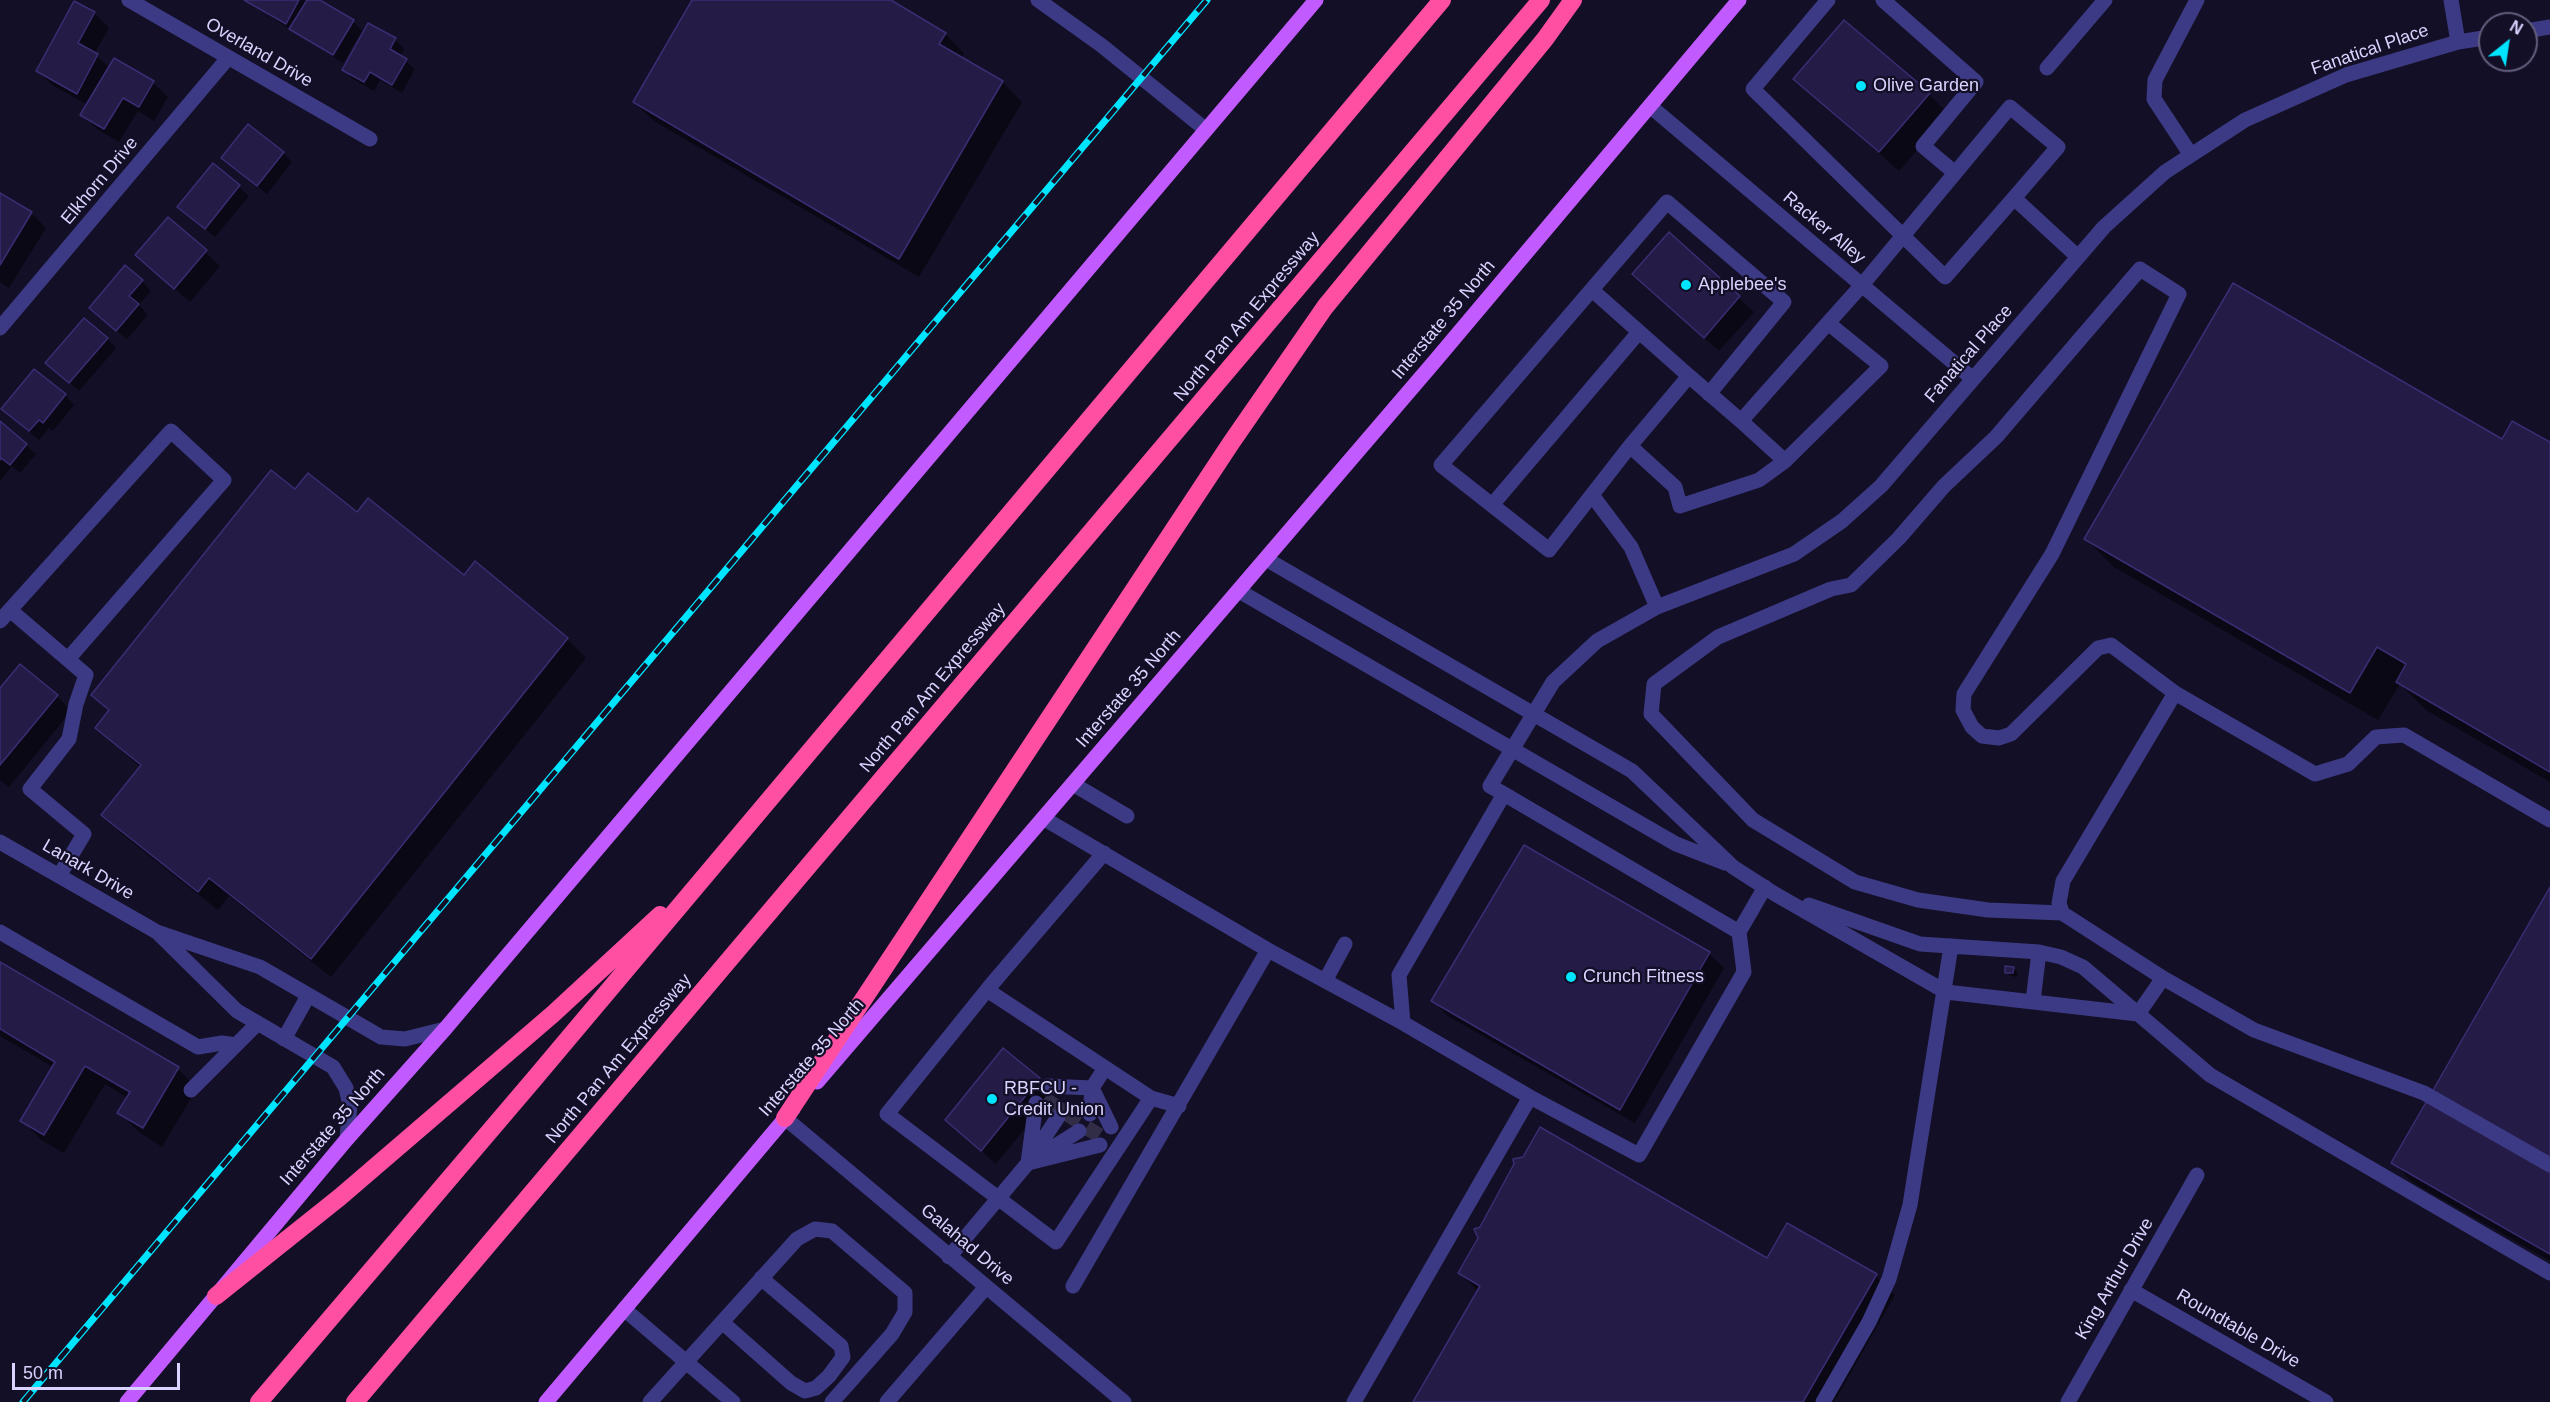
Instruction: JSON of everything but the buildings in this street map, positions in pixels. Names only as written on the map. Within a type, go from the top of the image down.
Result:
[{"type":"highway","points":[[259,1402],[715,865],[1442,0]]},
{"type":"highway","name":"North Pan Am Expressway","points":[[355,1402],[1541,0]]},
{"type":"highway","points":[[785,1118],[1211,473],[1325,307],[1401,211],[1545,39],[1573,0]]},
{"type":"highway","points":[[216,1296],[340,1197],[553,1014],[715,865]]},
{"type":"main road","name":"Interstate 35 North","points":[[127,1402],[347,1139],[445,1029],[1316,0]]},
{"type":"main road","name":"Interstate 35 North","points":[[546,1402],[785,1118],[1239,591],[1739,0]]},
{"type":"street","name":"Overland Drive","points":[[129,0],[370,139]]},
{"type":"street","points":[[1038,0],[1101,45],[1205,129]]},
{"type":"street","points":[[1741,421],[1862,285],[1902,237],[1955,173],[2010,107],[2058,147],[1945,277],[1902,237],[1753,89],[1828,0]]},
{"type":"street","points":[[1883,0],[1976,82],[1923,146],[1955,173]]},
{"type":"street","points":[[2047,68],[2106,0]]},
{"type":"street","points":[[2191,155],[2154,99],[2155,80],[2197,0]]},
{"type":"street","points":[[2451,0],[2458,42]]},
{"type":"street","name":"Fanatical Place","points":[[1504,794],[1490,786],[1553,682],[1597,641],[1657,606],[1794,554],[1842,522],[1881,486],[2113,219],[2165,172],[2245,120],[2346,75],[2458,42],[2478,39]]},
{"type":"street","name":"Elkhorn Drive","points":[[0,328],[228,58]]},
{"type":"street","name":"Racker Alley","points":[[1650,106],[1973,379]]},
{"type":"street","points":[[2014,198],[2078,257]]},
{"type":"street","points":[[1689,376],[1630,446],[1549,550],[1441,465],[1667,202],[1784,303],[1709,393]]},
{"type":"street","points":[[2550,820],[2404,735],[2376,737],[2348,765],[2315,774],[2175,693],[2110,645],[2104,645],[2005,737],[1982,736],[1972,727],[1963,710],[1964,694],[2052,554],[2179,294],[2140,269],[1996,437],[1944,486],[1899,538],[1851,585],[1831,590],[1719,637],[1654,684],[1651,714],[1754,820],[1855,882],[1918,900],[1988,910],[2062,913],[2163,978],[2254,1030],[2424,1093],[2550,1165]]},
{"type":"street","points":[[1592,290],[1785,461]]},
{"type":"street","points":[[1630,446],[1675,487],[1680,506],[1759,480],[1785,461],[1881,366],[1828,323]]},
{"type":"street","points":[[1492,505],[1639,332]]},
{"type":"street","points":[[59,876],[84,834],[30,789],[69,739],[76,704],[86,675],[68,659],[5,615],[171,431],[224,480],[68,659]]},
{"type":"street","points":[[1592,495],[1631,547],[1657,606]]},
{"type":"street","points":[[1266,559],[1632,771],[1733,867]]},
{"type":"street","points":[[1239,591],[1676,844],[1733,867],[1946,992],[2138,1014]]},
{"type":"street","points":[[2062,913],[2059,903],[2063,881],[2175,693]]},
{"type":"street","points":[[1073,784],[1127,816]]},
{"type":"street","points":[[1403,1023],[1399,975],[1504,794],[1739,932]]},
{"type":"street","points":[[1044,818],[1268,950],[1403,1023],[1530,1097],[1639,1155],[1744,972],[1739,932],[1770,890]]},
{"type":"street","name":"Lanark Drive","points":[[2,846],[157,932],[260,967],[381,1037],[405,1039],[445,1029]]},
{"type":"street","points":[[1104,853],[987,990],[887,1114],[1056,1242],[1151,1098]]},
{"type":"street","points":[[1770,890],[1920,944],[2039,952],[2061,957],[2083,967],[2210,1075],[2550,1273]]},
{"type":"street","points":[[0,932],[198,1047],[222,1043],[236,1045]]},
{"type":"street","name":"Lanark Drive","points":[[157,932],[237,1011],[333,1067],[340,1077],[350,1105],[347,1139]]},
{"type":"street","points":[[1324,981],[1345,944]]},
{"type":"street","points":[[1823,1402],[1869,1322],[1889,1279],[1910,1205],[1952,946]]},
{"type":"street","points":[[1073,1286],[1268,950]]},
{"type":"street","points":[[2033,1001],[2039,952]]},
{"type":"street","points":[[2138,1014],[2163,978]]},
{"type":"street","points":[[987,990],[1151,1098],[1179,1106]]},
{"type":"street","points":[[284,1039],[308,996]]},
{"type":"street","points":[[191,1090],[258,1023]]},
{"type":"street","points":[[1079,1107],[1105,1068]]},
{"type":"street","points":[[1079,1107],[1092,1088]]},
{"type":"street","points":[[1079,1107],[1092,1088]]},
{"type":"street","points":[[1079,1107],[1092,1088]]},
{"type":"street","points":[[1354,1402],[1530,1097]]},
{"type":"street","name":"Galahad Drive","points":[[785,1118],[1124,1402]]},
{"type":"street","points":[[1028,1163],[1068,1124]]},
{"type":"street","points":[[1028,1163],[1068,1124]]},
{"type":"street","points":[[1028,1163],[1068,1124]]},
{"type":"street","points":[[949,1257],[1028,1163],[1068,1124]]},
{"type":"street","name":"King Arthur Drive","points":[[2068,1402],[2197,1175]]},
{"type":"street","points":[[650,1402],[797,1239],[815,1229],[832,1231],[905,1293],[904,1312],[892,1334],[832,1402]]},
{"type":"street","points":[[722,1322],[791,1383],[805,1391],[816,1388],[829,1376],[843,1357],[840,1346],[761,1278]]},
{"type":"street","points":[[887,1402],[986,1287]]},
{"type":"street","name":"Roundtable Drive","points":[[2131,1290],[2326,1402]]},
{"type":"street","points":[[624,1309],[733,1402]]},
{"type":"tunnel","points":[[1046,1109],[1057,1093]]},
{"type":"tunnel","points":[[1058,1117],[1068,1100]]},
{"type":"tunnel","points":[[1069,1124],[1079,1108]]},
{"type":"tunnel","points":[[1089,1138],[1100,1120]]},
{"type":"railway","points":[[23,1402],[1207,0]]},
{"type":"place","name":"Olive Garden","points":[[1861,86]]},
{"type":"place","name":"Applebee's","points":[[1686,285]]},
{"type":"place","name":"Crunch Fitness","points":[[1571,977]]},
{"type":"place","name":"RBFCU - Credit Union","points":[[992,1099]]}]
